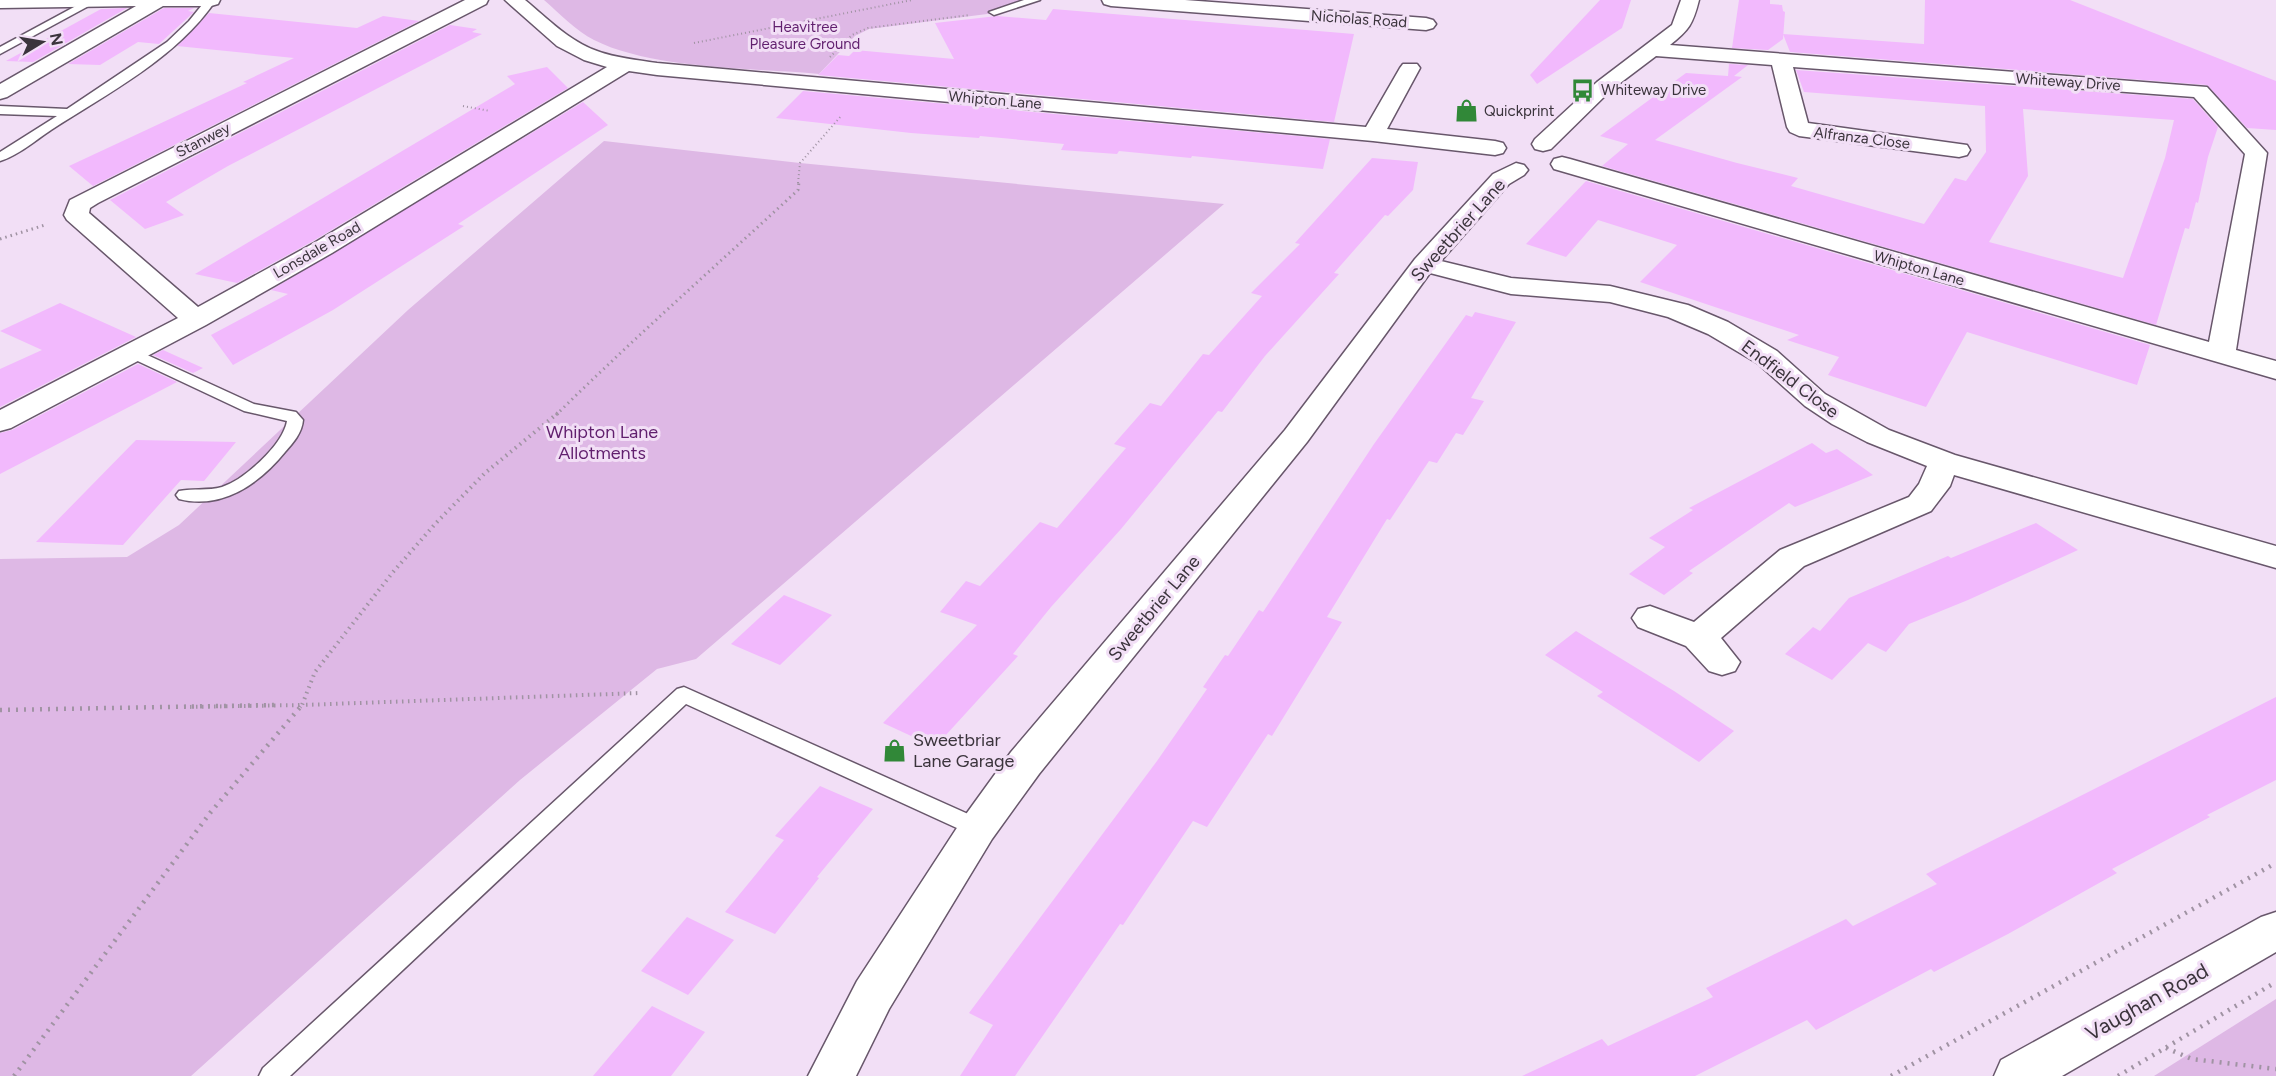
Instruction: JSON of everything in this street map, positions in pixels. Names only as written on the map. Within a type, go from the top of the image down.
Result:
[{"type":"street","points":[[0,93],[168,0]]},
{"type":"street","points":[[0,2],[211,0]]},
{"type":"street","name":"Stanwey","points":[[76,215],[79,205],[90,198],[479,0]]},
{"type":"street","name":"Whipton Lane","points":[[514,0],[554,35],[573,48],[626,64],[695,74],[1372,134],[1506,159]]},
{"type":"street","name":"Nicholas Road","points":[[1112,0],[1428,16],[1412,62],[1372,134]]},
{"type":"street","points":[[1543,144],[1604,86],[1679,29],[1684,22],[1690,0]]},
{"type":"street","name":"Whiteway Drive","points":[[1652,50],[2200,92],[2256,153],[2221,353]]},
{"type":"street","name":"Alfranza Close","points":[[1781,61],[1798,126],[1807,131],[1959,150]]},
{"type":"street","name":"Lonsdale Road","points":[[0,422],[196,319],[323,248],[626,64]]},
{"type":"street","points":[[1510,142],[1543,144],[1560,153],[1563,158],[1562,164],[1550,171],[1506,159],[1510,142]]},
{"type":"street","name":"Sweetbrier Lane","points":[[832,1076],[873,995],[978,828],[1025,763],[1296,436],[1424,264],[1501,179],[1506,159]]},
{"type":"street","name":"Whipton Lane","points":[[1562,164],[2276,370]]},
{"type":"street","points":[[76,215],[196,319]]},
{"type":"street","name":"Endfield Close","points":[[1424,264],[1511,285],[1610,294],[1678,311],[1718,328],[1767,357],[1815,400],[1878,436],[1944,462],[2276,557]]},
{"type":"street","points":[[1650,618],[1711,650],[1792,558],[1920,504],[1934,486],[1944,462]]},
{"type":"street","name":"Vaughan Road","points":[[2018,1076],[2276,930]]},
{"type":"lane","points":[[0,157],[158,54],[195,22],[211,0]]},
{"type":"lane","points":[[994,12],[1035,0]]},
{"type":"lane","points":[[0,51],[91,2]]},
{"type":"lane","points":[[0,110],[71,112]]},
{"type":"lane","points":[[132,353],[250,408],[290,415],[295,420],[295,428],[289,436],[262,470],[248,480],[234,489],[216,495],[185,495]]},
{"type":"lane","points":[[272,1076],[684,693],[978,828]]},
{"type":"path","points":[[688,44],[912,0]]},
{"type":"path","points":[[804,83],[852,35],[868,28],[994,12]]},
{"type":"path","points":[[14,1076],[210,813],[302,705],[315,672],[393,572],[436,523],[485,473],[552,419],[634,339],[669,310],[798,190],[800,163],[847,109]]},
{"type":"path","points":[[0,239],[76,215]]},
{"type":"path","points":[[0,710],[302,705],[626,693],[684,693]]},
{"type":"path","points":[[1891,1076],[2276,863]]},
{"type":"path","points":[[2118,1076],[2276,982]]},
{"type":"path","points":[[2165,1048],[2193,1059],[2276,1069]]},
{"type":"green space","name":"Heavitree Pleasure Ground","points":[[544,0],[1033,0],[995,13],[869,29],[855,36],[819,74],[704,66],[644,57],[617,50],[581,32]]},
{"type":"green space","name":"Whipton Lane Allotments","points":[[604,141],[800,163],[1224,204],[696,659],[657,669],[520,780],[191,1076],[0,1076],[0,559],[127,557],[179,525],[408,310]]},
{"type":"green space","points":[[2276,999],[2276,1076],[2154,1076]]},
{"type":"building","points":[[1600,0],[1631,0],[1622,28],[1537,84],[1530,75]]},
{"type":"building","points":[[1739,0],[1770,0],[1770,4],[1782,5],[1785,12],[1783,39],[1768,50],[1732,48]]},
{"type":"building","points":[[1925,0],[2070,0],[2276,81],[2276,130],[2247,128],[2207,85],[1790,52],[1783,34],[1924,44]]},
{"type":"building","points":[[127,8],[33,62],[6,61],[101,9]]},
{"type":"building","points":[[164,8],[194,8],[188,11],[194,12],[159,44],[138,42],[100,65],[68,64]]},
{"type":"building","points":[[1053,9],[1354,34],[1334,122],[818,75],[838,55],[849,56],[855,50],[954,59],[935,23],[997,16],[1046,20]]},
{"type":"building","points":[[209,13],[357,28],[383,16],[419,21],[93,186],[69,166],[247,83],[243,82],[294,58],[177,46]]},
{"type":"building","points":[[450,25],[477,29],[472,32],[482,34],[228,166],[166,202],[184,215],[145,229],[110,200]]},
{"type":"building","points":[[1729,64],[1748,65],[1734,76],[1742,77],[1655,140],[1798,178],[1791,186],[1924,224],[1955,178],[1966,181],[1986,152],[1985,106],[1804,92],[1796,70],[2193,99],[2218,127],[2208,157],[2198,203],[2196,202],[2189,229],[2185,228],[2156,325],[1602,166],[1628,144],[1600,136],[1686,73],[1728,76]],"holes":[[[2023,109],[2174,120],[2165,158],[2123,278],[1989,242],[2028,176]]]},
{"type":"building","points":[[547,67],[568,88],[313,241],[237,283],[195,274],[515,84],[507,76]]},
{"type":"building","points":[[803,91],[1330,139],[1323,169],[1192,156],[1191,158],[1119,151],[1117,154],[1061,150],[1064,144],[980,136],[979,138],[911,133],[776,118]]},
{"type":"building","points":[[583,102],[608,125],[458,224],[464,226],[333,310],[233,365],[211,335],[288,294],[271,290]]},
{"type":"building","points":[[1372,158],[1418,162],[1413,190],[1388,216],[1385,215],[1334,273],[1339,274],[1265,356],[1222,412],[1218,411],[1121,529],[1051,607],[1013,654],[1018,656],[935,747],[883,723],[977,625],[940,612],[966,581],[980,586],[1040,522],[1057,528],[1126,448],[1114,444],[1150,403],[1161,406],[1203,354],[1209,355],[1262,296],[1251,293],[1300,244],[1295,243]]},
{"type":"building","points":[[1586,181],[2150,345],[2137,385],[1967,332],[1926,407],[1828,375],[1839,357],[1787,340],[1799,335],[1640,282],[1677,245],[1598,220],[1566,257],[1526,244]]},
{"type":"building","points":[[60,303],[136,337],[0,407],[0,369],[42,350],[0,331]]},
{"type":"building","points":[[1475,312],[1516,322],[1471,398],[1484,401],[1463,435],[1456,433],[1437,463],[1429,461],[1390,520],[1387,519],[1327,617],[1342,622],[1272,736],[1268,734],[1207,827],[1193,821],[1123,925],[1120,924],[1015,1076],[960,1076],[993,1025],[969,1013],[1157,761],[1207,689],[1203,687],[1225,655],[1228,656],[1259,610],[1263,612],[1374,444],[1466,315],[1472,317]]},
{"type":"building","points":[[163,350],[203,368],[193,373],[153,355]]},
{"type":"building","points":[[138,364],[177,382],[0,474],[0,433],[12,430]]},
{"type":"building","points":[[136,440],[236,442],[204,481],[181,480],[123,545],[36,542]]},
{"type":"building","points":[[1812,443],[1826,453],[1837,449],[1873,475],[1795,507],[1789,503],[1689,571],[1693,573],[1664,595],[1629,574],[1665,547],[1649,538],[1693,510],[1689,508]]},
{"type":"building","points":[[2036,523],[2078,550],[1909,624],[1886,652],[1868,643],[1832,680],[1785,654],[1813,627],[1820,631],[1849,598],[1948,556],[1951,558]]},
{"type":"building","points":[[784,595],[832,615],[780,665],[731,644]]},
{"type":"building","points":[[1576,631],[1734,731],[1699,762],[1597,696],[1603,692],[1545,655]]},
{"type":"building","points":[[2276,697],[2276,780],[2207,815],[2210,817],[2112,869],[2117,873],[1934,972],[1931,969],[1816,1030],[1807,1020],[1695,1076],[1522,1076],[1602,1039],[1608,1046],[1713,997],[1706,988],[1846,919],[1853,926],[1937,884],[1926,874]]},
{"type":"building","points":[[820,786],[873,809],[817,877],[819,878],[775,934],[725,912],[784,840],[775,836]]},
{"type":"building","points":[[687,917],[734,940],[688,995],[641,971]]},
{"type":"building","points":[[652,1006],[705,1032],[671,1076],[593,1076]]},
{"type":"place","name":"Whiteway Drive","points":[[1583,90]]},
{"type":"place","name":"Quickprint","points":[[1466,111]]},
{"type":"place","name":"Sweetbriar Lane Garage","points":[[895,750]]}]
